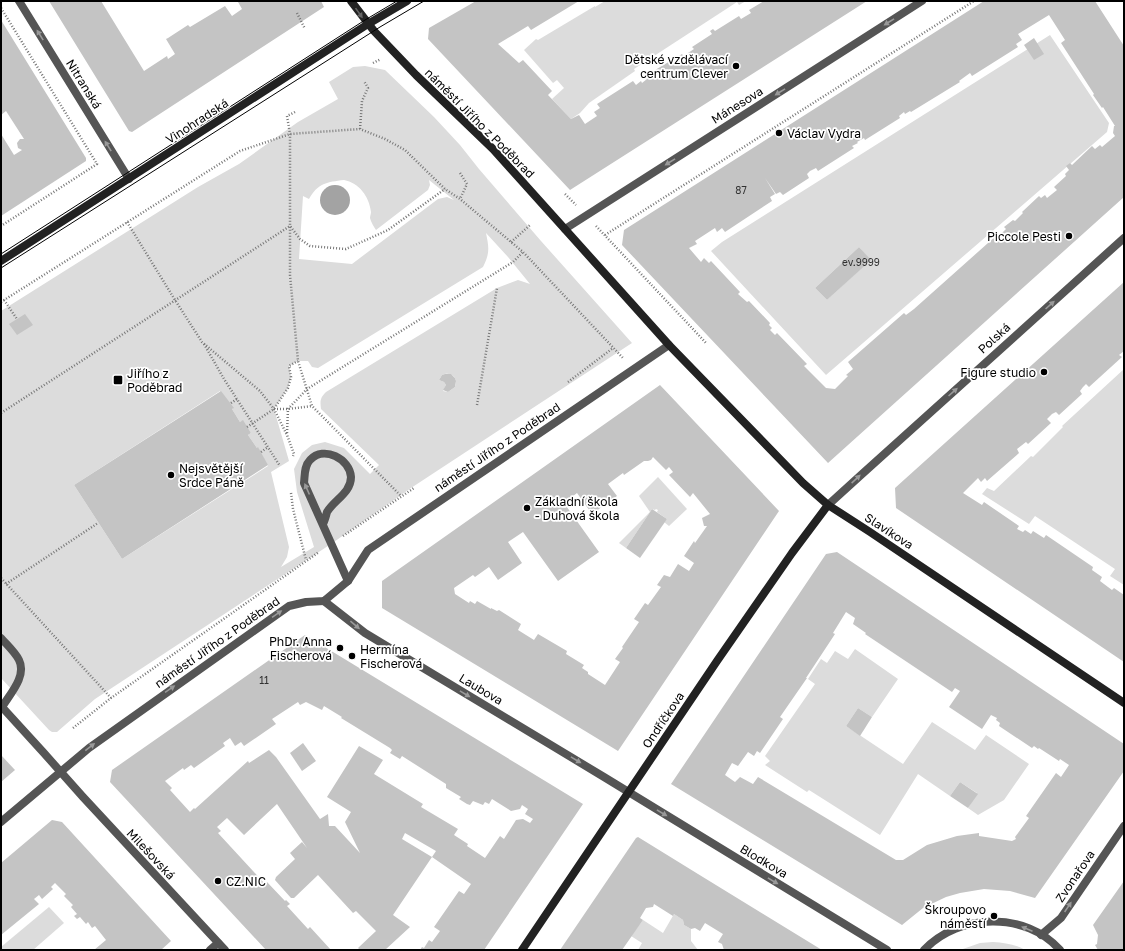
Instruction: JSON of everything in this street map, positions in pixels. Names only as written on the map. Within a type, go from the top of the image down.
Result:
[{"type":"street","name":"Nitranská","points":[[19,1],[128,179]]},
{"type":"street","name":"náměstí Jiřího z Poděbrad","points":[[1,822],[89,748],[138,711],[289,606],[306,602],[324,601],[348,582],[368,550],[669,345],[493,149],[416,75],[368,24],[352,1]]},
{"type":"street","name":"Vinohradská","points":[[1,261],[368,24],[407,1]]},
{"type":"street","name":"Mánesova","points":[[565,229],[922,1]]},
{"type":"street","name":"Polská","points":[[828,505],[1124,238]]},
{"type":"street","name":"Slavíkova","points":[[669,345],[803,484],[828,505],[1124,703]]},
{"type":"street","points":[[323,524],[328,512],[347,491],[351,478],[348,466],[338,457],[329,453],[318,454],[310,460],[305,469],[304,483],[348,582]]},
{"type":"street","name":"Ondříčkova","points":[[522,950],[717,661],[795,549],[828,505]]},
{"type":"street","name":"Laubova","points":[[324,601],[365,633],[628,793]]},
{"type":"street","points":[[1,638],[19,660],[21,667],[21,674],[18,681],[2,707],[44,752],[61,773]]},
{"type":"street","name":"Milešovská","points":[[61,773],[224,950]]},
{"type":"street","name":"Blodkova","points":[[628,793],[887,950]]},
{"type":"street","name":"Zvonařova","points":[[1041,935],[1061,918],[1124,826]]},
{"type":"street","points":[[924,950],[943,935],[958,928],[975,923],[992,921],[1009,923],[1026,928],[1041,935],[1056,945],[1060,950]]},
{"type":"street","points":[[210,950],[218,943]]},
{"type":"path","points":[[605,235],[974,1]]},
{"type":"path","points":[[1,8],[97,164],[1,226]]},
{"type":"path","points":[[297,13],[305,29]]},
{"type":"path","points":[[360,129],[362,101],[368,88],[364,81]]},
{"type":"path","points":[[295,112],[288,116],[290,134],[290,275],[298,361],[312,406],[401,496]]},
{"type":"path","points":[[1,302],[240,151],[290,134],[360,129],[385,139],[405,150],[445,189],[460,199],[523,252],[632,370]]},
{"type":"path","points":[[460,173],[467,184],[460,199]]},
{"type":"path","points":[[290,226],[300,239],[310,246],[346,249],[388,230],[445,189]]},
{"type":"path","points":[[565,194],[580,209]]},
{"type":"path","points":[[127,222],[280,466]]},
{"type":"path","points":[[592,222],[707,344]]},
{"type":"path","points":[[511,242],[530,225]]},
{"type":"path","points":[[1,413],[290,226]]},
{"type":"path","points":[[202,342],[260,391],[274,409],[287,435],[288,409],[307,389],[513,262],[523,252]]},
{"type":"path","points":[[478,405],[497,288]]},
{"type":"path","points":[[4,300],[17,319]]},
{"type":"path","points":[[568,382],[613,348]]},
{"type":"path","points":[[247,427],[274,409],[288,388],[291,378],[289,366],[298,361]]},
{"type":"path","points":[[230,403],[237,399]]},
{"type":"path","points":[[274,409],[312,406]]},
{"type":"path","points":[[261,452],[268,447]]},
{"type":"path","points":[[331,544],[414,488]]},
{"type":"path","points":[[6,584],[98,524]]},
{"type":"path","points":[[73,728],[111,698],[306,560]]},
{"type":"path","points":[[1,578],[111,698]]},
{"type":"shaded area","points":[[605,1],[746,1],[739,5],[737,2],[634,69],[635,71],[589,103],[580,113],[571,119],[552,99],[564,88],[557,80],[553,83],[524,50],[536,39],[538,40]]},
{"type":"shaded area","points":[[1050,35],[1109,123],[1107,132],[826,375],[711,251],[722,242]],"holes":[[[859,247],[870,260],[827,300],[815,288]]]},
{"type":"shaded area","points":[[365,66],[385,70],[434,117],[460,145],[541,241],[632,343],[411,488],[331,544],[95,699],[57,732],[52,732],[1,678],[1,311],[198,187],[239,164],[298,122],[338,99],[329,82],[353,67]],"holes":[[[344,180],[359,187],[366,196],[370,206],[370,218],[376,230],[428,190],[430,185],[429,180],[454,200],[447,197],[438,199],[352,264],[299,259],[303,196],[309,199],[320,186]],[[486,233],[530,284],[518,280],[497,288],[324,394],[321,400],[321,409],[379,465],[370,474],[344,448],[325,442],[312,445],[302,453],[294,469],[297,492],[314,547],[281,567],[287,557],[289,547],[271,472],[289,461],[274,409],[288,388],[291,377],[289,366],[298,361],[308,361],[312,367],[318,368],[483,267],[487,258],[488,247]],[[450,374],[456,381],[455,387],[448,392],[443,391],[446,385],[444,382],[439,380],[442,375]],[[220,391],[233,408],[232,409],[240,422],[243,421],[251,433],[248,435],[258,448],[268,466],[122,559],[74,485]]]},
{"type":"shaded area","points":[[335,185],[346,189],[350,200],[346,211],[335,215],[324,211],[320,200],[324,189]]},
{"type":"shaded area","points":[[1124,369],[1124,585],[1110,576],[1115,569],[1035,516],[1029,524],[982,494],[987,488],[994,491],[1031,456],[1033,457],[1063,427],[1062,426]]},
{"type":"shaded area","points":[[658,477],[687,509],[669,526],[664,522],[667,519],[657,512],[658,510],[652,509],[650,512],[639,496]]},
{"type":"shaded area","points":[[650,512],[626,548],[619,543]]},
{"type":"shaded area","points":[[855,649],[898,679],[872,717],[858,708],[846,726],[903,764],[932,722],[975,750],[986,735],[1029,764],[1004,800],[978,815],[968,808],[977,793],[960,782],[950,796],[918,774],[880,835],[809,790],[807,792],[765,765],[770,761],[765,756],[815,684],[808,679],[821,659],[827,663],[835,651],[848,659]]},
{"type":"shaded area","points":[[49,907],[64,923],[33,950],[1,950],[1,947]]},
{"type":"shaded area","points":[[674,914],[683,920],[684,925],[691,929],[691,941],[698,950],[638,950],[642,943],[631,936],[643,920],[663,933]]},
{"type":"shaded area","points":[[993,942],[1014,945],[1025,950],[960,950],[980,943]]},
{"type":"building","points":[[49,1],[101,1],[144,71],[167,56],[168,59],[175,54],[166,39],[188,25],[190,27],[225,6],[232,16],[242,9],[238,2],[240,1],[321,1],[324,7],[132,132],[129,131]]},
{"type":"building","points":[[476,1],[579,1],[531,30],[528,26],[498,44],[519,63],[523,60],[552,91],[548,95],[571,119],[579,115],[585,124],[597,116],[594,112],[600,108],[597,104],[633,81],[636,85],[641,81],[642,83],[647,79],[645,76],[682,54],[684,57],[689,54],[688,53],[694,49],[692,47],[712,34],[710,31],[713,29],[715,31],[739,16],[741,19],[751,13],[749,10],[764,1],[867,1],[570,190],[428,39],[429,28]]},
{"type":"building","points":[[984,1],[1095,1],[1124,46],[1124,197],[828,463],[622,245],[624,230]],"holes":[[[1049,15],[1065,40],[1061,43],[1094,94],[1093,95],[1102,108],[1103,107],[1115,126],[1113,133],[1115,136],[1102,147],[1100,145],[1095,149],[1092,146],[1072,165],[1070,163],[1066,166],[1069,170],[1065,174],[1066,176],[1054,187],[1057,190],[1047,198],[1045,195],[1041,198],[1039,196],[1015,221],[1013,220],[1004,227],[1006,229],[1002,233],[1005,236],[1001,240],[997,235],[914,309],[906,315],[904,313],[848,362],[853,369],[835,389],[826,388],[804,366],[807,364],[777,333],[775,335],[770,330],[772,328],[769,325],[770,323],[749,301],[747,302],[738,294],[740,292],[711,261],[709,263],[704,258],[701,262],[689,248],[697,244],[695,241],[715,228],[717,232],[722,228],[725,232],[772,201],[770,197],[775,194],[765,178],[776,194],[780,192],[783,195],[809,178],[807,174],[810,171],[816,168],[818,171],[854,148],[852,146],[858,143],[857,142],[864,138],[865,140],[900,118],[899,116],[904,112],[905,114],[910,111],[911,112],[960,82],[959,81],[970,73],[972,76],[1018,47],[1016,44],[1022,40],[1018,34]]]},
{"type":"building","points":[[1,20],[86,158],[86,161],[1,216],[1,134],[14,155],[22,150],[18,148],[17,143],[20,139],[24,139],[6,111],[1,115]]},
{"type":"building","points":[[1034,38],[1044,54],[1034,60],[1024,45]]},
{"type":"building","points":[[859,247],[871,260],[827,300],[815,288]]},
{"type":"building","points":[[1124,282],[1124,351],[1119,355],[1122,357],[1089,387],[1086,384],[1080,391],[1082,394],[1059,415],[1056,412],[1052,414],[1047,419],[1051,423],[1028,444],[1026,442],[1017,449],[1019,453],[987,481],[985,478],[981,482],[978,478],[963,493],[982,505],[984,502],[1019,526],[1017,529],[1023,532],[1025,530],[1031,534],[1033,531],[1044,538],[1046,535],[1093,567],[1092,570],[1102,577],[1100,581],[1112,590],[1114,588],[1124,595],[1124,662],[896,508],[895,488]]},
{"type":"building","points":[[25,314],[33,325],[17,335],[9,324]]},
{"type":"building","points":[[451,374],[456,381],[455,387],[448,392],[443,390],[446,385],[444,382],[439,380],[442,375]]},
{"type":"building","points":[[660,385],[779,511],[618,751],[382,608],[382,581]],"holes":[[[653,457],[666,470],[669,467],[673,472],[669,475],[690,497],[693,493],[710,514],[702,518],[704,526],[707,526],[684,556],[694,563],[689,571],[678,564],[670,577],[664,575],[657,585],[661,587],[648,605],[645,603],[634,619],[639,622],[615,659],[620,662],[605,685],[588,674],[588,672],[582,668],[584,665],[566,654],[567,651],[538,634],[534,640],[518,630],[521,624],[499,610],[497,611],[491,609],[477,601],[475,604],[470,601],[469,603],[455,594],[454,588],[473,575],[475,577],[489,567],[498,580],[522,563],[508,542],[523,532],[558,581],[599,552],[564,503],[577,493],[592,514],[617,496],[608,484],[623,473],[624,475],[644,461],[651,460]]]},
{"type":"building","name":"Nejsvětější Srdce Páně","points":[[221,391],[234,408],[232,409],[240,422],[243,420],[251,433],[248,435],[257,448],[258,447],[268,465],[122,559],[74,485]]},
{"type":"building","points":[[652,509],[667,519],[640,558],[626,548]]},
{"type":"building","points":[[837,552],[1124,744],[1124,771],[1035,898],[1010,891],[984,889],[960,893],[946,897],[923,908],[902,925],[671,784],[826,554]],"holes":[[[846,612],[855,618],[853,624],[866,633],[865,634],[952,692],[955,688],[960,691],[949,707],[982,729],[991,715],[997,718],[996,720],[1000,723],[999,726],[1032,748],[1034,746],[1038,749],[1039,748],[1059,761],[1060,759],[1069,765],[1061,777],[1056,773],[1026,816],[1029,818],[1015,837],[1016,839],[1012,841],[979,836],[979,833],[957,836],[927,845],[903,860],[896,860],[758,777],[753,784],[740,777],[735,782],[725,775],[732,763],[738,766],[748,752],[754,756],[757,751],[760,753],[783,719],[780,717],[835,634],[833,633]]]},
{"type":"building","points":[[305,635],[583,804],[484,950],[420,950],[422,947],[424,948],[429,940],[432,942],[440,931],[434,927],[459,891],[464,894],[471,884],[432,857],[393,915],[410,927],[385,950],[360,950],[358,948],[376,931],[356,911],[353,913],[318,875],[294,898],[291,898],[275,880],[276,877],[295,859],[290,853],[302,842],[307,848],[277,804],[244,835],[227,818],[217,827],[221,831],[218,833],[265,884],[267,882],[285,901],[286,900],[290,904],[287,906],[308,929],[310,927],[331,950],[266,950],[110,782],[112,770]],"holes":[[[298,702],[300,705],[306,702],[322,710],[324,706],[390,748],[392,750],[390,753],[400,759],[402,756],[446,784],[446,788],[461,797],[459,799],[467,804],[470,805],[473,801],[483,805],[485,802],[489,804],[492,799],[511,811],[520,809],[522,805],[528,809],[525,814],[533,819],[530,823],[523,819],[516,820],[504,839],[500,836],[485,858],[454,835],[458,829],[421,807],[423,804],[374,774],[383,760],[359,746],[327,797],[351,812],[345,822],[360,853],[335,826],[329,826],[328,814],[320,819],[276,757],[269,750],[249,763],[248,761],[190,812],[170,790],[172,788],[165,781],[183,768],[184,770],[191,765],[194,768],[225,746],[223,743],[230,738],[235,746],[241,742],[244,746],[276,724],[272,719]],[[405,833],[436,851],[432,857],[402,839]]]},
{"type":"building","points":[[858,708],[872,717],[860,736],[846,726]]},
{"type":"building","points":[[303,743],[316,761],[302,771],[290,753]]},
{"type":"building","points":[[1,755],[15,770],[1,782]]},
{"type":"building","points":[[960,782],[978,794],[968,808],[950,796]]},
{"type":"building","points":[[52,820],[62,822],[171,941],[161,950],[94,950],[106,940],[95,926],[92,928],[88,922],[86,924],[80,917],[77,919],[74,916],[77,914],[71,907],[73,905],[64,896],[66,894],[55,883],[51,887],[53,889],[42,899],[39,895],[34,899],[39,904],[1,935],[1,863]]},
{"type":"building","points":[[638,837],[822,950],[724,950],[722,944],[718,942],[723,934],[705,923],[700,931],[695,928],[691,929],[684,925],[683,920],[674,914],[673,916],[654,904],[653,907],[646,908],[640,918],[643,920],[622,950],[560,950]]},
{"type":"building","points":[[1124,881],[1124,950],[1098,950],[1095,945],[1097,944],[1098,935],[1093,925]]},
{"type":"tram line","points":[[1,254],[365,20],[397,1]]},
{"type":"tram line","points":[[1,268],[380,27],[424,1]]},
{"type":"place","name":"Dětské vzdělávací centrum Clever","points":[[736,66]]},
{"type":"place","name":"Václav Vydra","points":[[779,133]]},
{"type":"place","name":"Piccole Pesti","points":[[1069,236]]},
{"type":"place","name":"Figure studio","points":[[1044,372]]},
{"type":"place","name":"Jiřího z Poděbrad","points":[[118,380]]},
{"type":"place","name":"Nejsvětější Srdce Páně","points":[[171,475]]},
{"type":"place","name":"Základní škola - Duhová škola","points":[[527,508]]},
{"type":"place","name":"PhDr. Anna Fischerová","points":[[340,648]]},
{"type":"place","name":"Hermína Fischerová","points":[[352,656]]},
{"type":"place","name":"CZ.NIC","points":[[218,881]]},
{"type":"place","name":"Škroupovo náměstí","points":[[994,916]]}]
